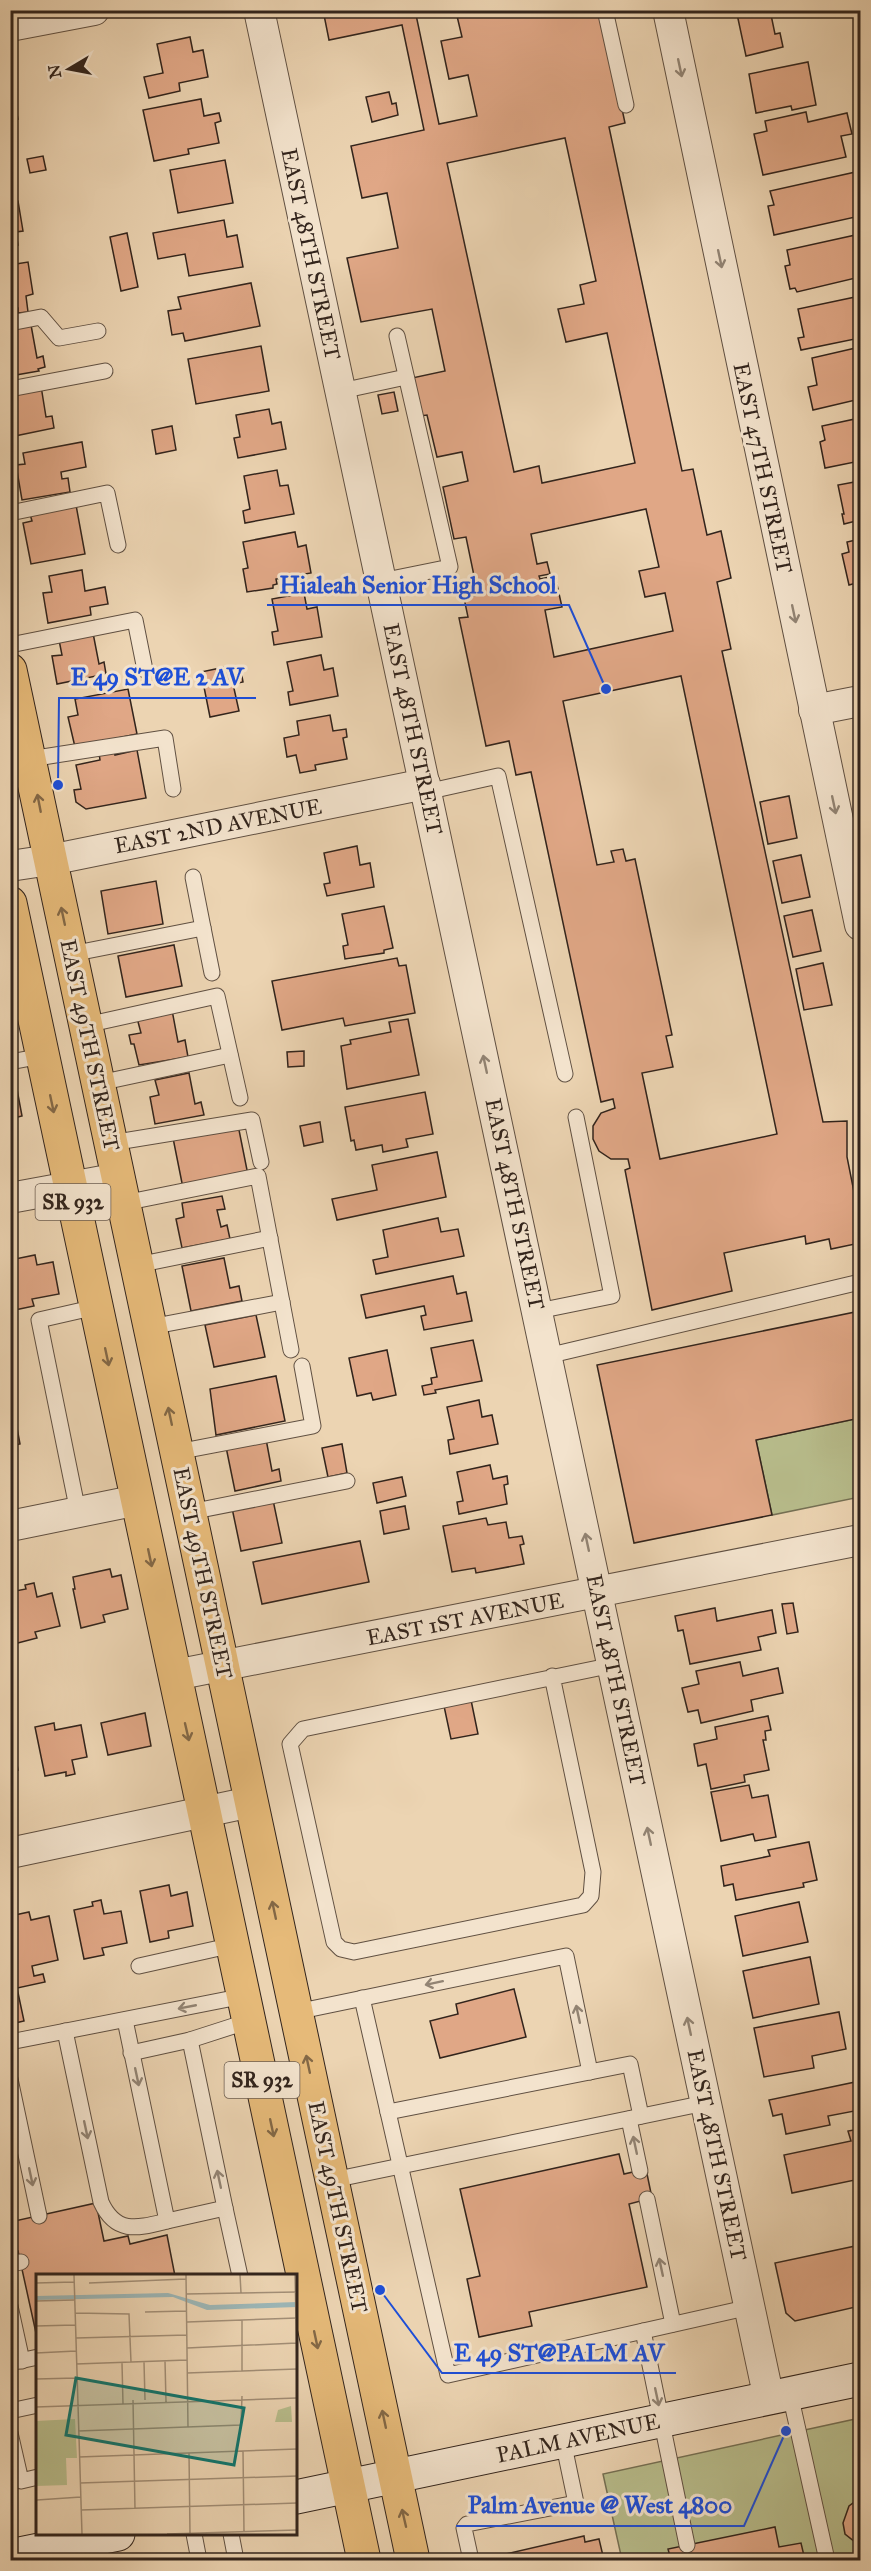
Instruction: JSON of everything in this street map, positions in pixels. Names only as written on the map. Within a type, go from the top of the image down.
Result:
[{"type":"main road","name":"EAST 49TH STREET","points":[[10,670],[333,2180],[394,2476]]},
{"type":"main road","name":"SR 932","points":[[10,903],[20,998],[42,1056],[364,2560]]},
{"type":"main road","name":"PALM AVENUE","points":[[297,2497],[861,2379]]},
{"type":"main road","name":"SR 932","points":[[394,2476],[413,2560]]},
{"type":"main road","points":[[10,2556],[113,2535]]},
{"type":"street","points":[[10,26],[94,10]]},
{"type":"street","name":"EAST 48TH STREET","points":[[259,10],[614,1665],[703,2093],[750,2307],[780,2397]]},
{"type":"street","name":"EAST 47TH STREET","points":[[668,10],[861,925]]},
{"type":"street","points":[[814,710],[861,701]]},
{"type":"street","name":"EAST 2ND AVENUE","points":[[10,866],[426,788]]},
{"type":"street","points":[[10,1198],[70,1186],[121,1190]]},
{"type":"street","points":[[10,1526],[138,1500]]},
{"type":"street","name":"EAST 1ST AVENUE","points":[[175,1675],[861,1540]]},
{"type":"street","points":[[10,1853],[251,1802]]},
{"type":"lane","points":[[605,10],[626,105]]},
{"type":"lane","points":[[10,323],[41,317],[59,338],[98,331]]},
{"type":"lane","points":[[381,581],[450,567],[397,336]]},
{"type":"lane","points":[[10,389],[105,371]]},
{"type":"lane","points":[[341,391],[406,377]]},
{"type":"lane","points":[[10,513],[107,493],[118,545]]},
{"type":"lane","points":[[10,645],[135,620],[145,670]]},
{"type":"lane","points":[[30,759],[165,738],[173,789]]},
{"type":"lane","points":[[426,788],[498,776],[565,1074]]},
{"type":"lane","points":[[193,877],[212,973]]},
{"type":"lane","points":[[71,954],[203,928]]},
{"type":"lane","points":[[86,1025],[217,996],[240,1098]]},
{"type":"lane","points":[[99,1083],[230,1055]]},
{"type":"lane","points":[[10,1062],[42,1056]]},
{"type":"lane","points":[[538,1311],[612,1296],[576,1117]]},
{"type":"lane","points":[[111,1143],[252,1120],[261,1162]]},
{"type":"lane","points":[[121,1190],[258,1176],[291,1350]]},
{"type":"lane","points":[[137,1265],[270,1238]]},
{"type":"lane","points":[[548,1356],[861,1282]]},
{"type":"lane","points":[[150,1327],[282,1302]]},
{"type":"lane","points":[[78,1512],[39,1320],[96,1307]]},
{"type":"lane","points":[[177,1452],[313,1426],[302,1366]]},
{"type":"lane","points":[[190,1512],[347,1481]]},
{"type":"lane","points":[[552,1676],[593,1872],[591,1896],[584,1905],[354,1952],[341,1949],[334,1942],[290,1744],[303,1729],[552,1676],[614,1665]]},
{"type":"lane","points":[[139,1966],[233,1945]]},
{"type":"lane","points":[[296,2012],[566,1956],[590,2072]]},
{"type":"lane","points":[[362,1998],[448,2375],[750,2307]]},
{"type":"lane","points":[[10,2042],[125,2020],[247,2009]]},
{"type":"lane","points":[[131,2053],[190,2040],[247,2009]]},
{"type":"lane","points":[[125,2020],[167,2221]]},
{"type":"lane","points":[[65,2031],[101,2202],[114,2221],[136,2228],[225,2208]]},
{"type":"lane","points":[[190,2040],[240,2274]]},
{"type":"lane","points":[[388,2112],[630,2064],[640,2171]]},
{"type":"lane","points":[[10,2079],[39,2216]]},
{"type":"lane","points":[[333,2180],[635,2117],[703,2093]]},
{"type":"lane","points":[[647,2199],[673,2324]]},
{"type":"lane","points":[[10,2306],[23,2360]]},
{"type":"lane","points":[[643,2331],[687,2545]]},
{"type":"lane","points":[[780,2397],[827,2560]]},
{"type":"lane","points":[[10,2410],[36,2405]]},
{"type":"lane","points":[[10,2433],[21,2481],[36,2477]]},
{"type":"lane","points":[[471,2560],[465,2525],[576,2504],[563,2441]]},
{"type":"lane","points":[[194,2535],[199,2560]]},
{"type":"lane","points":[[231,2535],[236,2560]]},
{"type":"green space","points":[[860,1418],[860,1497],[772,1515],[756,1440]]},
{"type":"green space","points":[[860,2418],[860,2560],[622,2560],[603,2474]]},
{"type":"building","points":[[323,10],[415,10],[439,124],[477,116],[468,75],[449,79],[441,41],[462,37],[457,16],[485,10],[601,10],[625,123],[609,127],[682,471],[693,469],[707,535],[721,531],[731,578],[717,582],[731,649],[722,651],[823,1122],[847,1121],[847,1157],[860,1222],[860,1243],[831,1249],[829,1239],[806,1244],[805,1236],[724,1253],[732,1291],[652,1310],[625,1170],[630,1168],[628,1159],[611,1159],[599,1151],[593,1139],[593,1126],[601,1113],[615,1108],[613,1099],[601,1102],[531,772],[516,775],[509,741],[486,746],[459,618],[468,617],[464,598],[478,595],[466,537],[454,539],[443,487],[468,481],[462,452],[437,457],[427,415],[420,416],[412,378],[445,371],[432,309],[361,322],[347,258],[398,248],[387,193],[362,198],[351,146],[424,130],[402,25],[329,40]],"holes":[[[565,138],[596,281],[580,285],[584,304],[558,309],[566,342],[607,333],[635,463],[542,483],[539,466],[514,472],[447,163]],[[646,509],[659,567],[639,571],[645,597],[665,593],[673,631],[554,657],[545,610],[562,607],[555,576],[540,579],[539,576],[550,574],[547,562],[537,564],[531,534]],[[681,676],[777,1134],[660,1159],[642,1073],[673,1067],[666,1036],[672,1035],[635,859],[626,861],[623,849],[611,851],[614,862],[597,865],[563,701]]]},
{"type":"building","points":[[753,10],[770,10],[775,34],[780,33],[783,47],[746,56],[737,14]]},
{"type":"building","points":[[190,37],[193,52],[203,50],[208,77],[179,83],[180,91],[149,98],[144,77],[163,73],[157,44]]},
{"type":"building","points":[[808,62],[816,105],[792,110],[791,106],[756,113],[749,74]]},
{"type":"building","points":[[10,76],[18,119],[10,120]]},
{"type":"building","points":[[389,92],[392,104],[396,103],[398,115],[372,122],[366,97]]},
{"type":"building","points":[[201,99],[204,116],[219,113],[221,121],[215,123],[219,143],[188,149],[189,154],[154,161],[143,110]]},
{"type":"building","points":[[806,112],[808,122],[847,113],[852,134],[841,136],[846,157],[763,175],[754,134],[767,131],[765,121]]},
{"type":"building","points":[[43,156],[46,170],[30,173],[27,159]]},
{"type":"building","points":[[225,160],[233,203],[178,213],[170,170]]},
{"type":"building","points":[[860,171],[860,216],[774,235],[768,206],[774,205],[770,191]]},
{"type":"building","points":[[18,201],[23,231],[16,232],[18,245],[10,246],[10,202]]},
{"type":"building","points":[[224,220],[227,237],[237,235],[243,267],[189,276],[185,254],[158,259],[153,233]]},
{"type":"building","points":[[127,233],[138,287],[121,291],[110,237]]},
{"type":"building","points":[[860,234],[860,277],[797,292],[795,288],[790,289],[785,266],[790,265],[787,250]]},
{"type":"building","points":[[28,262],[33,294],[26,296],[28,312],[18,313],[18,308],[10,309],[10,265]]},
{"type":"building","points":[[251,283],[260,326],[185,341],[183,333],[172,335],[168,311],[181,309],[178,297]]},
{"type":"building","points":[[860,296],[860,338],[801,350],[798,338],[804,337],[798,309]]},
{"type":"building","points":[[31,325],[37,358],[43,356],[45,367],[38,369],[39,371],[10,376],[10,328]]},
{"type":"building","points":[[261,346],[269,391],[196,404],[188,359]]},
{"type":"building","points":[[860,347],[860,399],[813,410],[808,387],[817,385],[812,358]]},
{"type":"building","points":[[41,386],[46,417],[52,416],[54,428],[10,437],[10,392]]},
{"type":"building","points":[[394,392],[398,411],[382,414],[378,395]]},
{"type":"building","points":[[269,409],[272,424],[281,422],[286,449],[238,458],[234,438],[240,437],[236,415]]},
{"type":"building","points":[[855,419],[858,433],[860,433],[860,461],[825,468],[820,442],[825,440],[822,426]]},
{"type":"building","points":[[172,426],[176,450],[156,454],[152,430]]},
{"type":"building","points":[[82,442],[86,467],[61,472],[62,479],[68,478],[70,492],[22,500],[16,465],[25,464],[23,453]]},
{"type":"building","points":[[277,470],[280,486],[288,485],[294,514],[245,523],[243,511],[250,509],[244,476]]},
{"type":"building","points":[[860,481],[860,520],[844,524],[838,485]]},
{"type":"building","points":[[76,505],[85,554],[31,564],[23,523],[32,521],[30,514]]},
{"type":"building","points":[[295,532],[298,547],[306,545],[311,573],[276,579],[277,584],[273,585],[273,588],[247,592],[243,569],[248,568],[243,542]]},
{"type":"building","points":[[860,539],[860,582],[849,585],[842,554],[849,552],[847,542]]},
{"type":"building","points":[[82,570],[85,591],[105,587],[108,604],[90,607],[91,615],[48,623],[43,593],[52,592],[49,576]]},
{"type":"building","points":[[304,593],[307,609],[317,607],[322,637],[274,645],[272,632],[278,631],[272,599]]},
{"type":"building","points":[[93,633],[99,664],[104,662],[106,674],[57,684],[52,656],[62,655],[59,640]]},
{"type":"building","points":[[321,655],[324,670],[333,668],[338,696],[290,705],[288,692],[293,691],[287,662]]},
{"type":"building","points":[[230,666],[232,673],[241,671],[243,682],[233,684],[239,711],[210,717],[201,672]]},
{"type":"building","points":[[128,689],[137,734],[75,747],[68,717],[78,715],[75,699]]},
{"type":"building","points":[[330,715],[333,731],[346,729],[347,737],[343,738],[347,759],[315,765],[316,770],[300,773],[296,755],[287,757],[284,738],[299,735],[297,721]]},
{"type":"building","points":[[114,750],[115,755],[137,750],[146,798],[86,809],[76,802],[74,790],[81,789],[76,765],[100,760],[99,753]]},
{"type":"building","points":[[789,796],[797,838],[768,844],[760,802]]},
{"type":"building","points":[[357,846],[360,865],[370,863],[374,887],[327,896],[324,884],[330,883],[324,853]]},
{"type":"building","points":[[801,855],[810,897],[782,903],[773,861]]},
{"type":"building","points":[[156,881],[163,924],[108,934],[101,891]]},
{"type":"building","points":[[384,906],[393,948],[384,950],[384,953],[345,959],[343,946],[348,945],[342,914]]},
{"type":"building","points":[[812,910],[821,951],[793,957],[784,916]]},
{"type":"building","points":[[174,945],[182,986],[126,997],[118,956]]},
{"type":"building","points":[[397,958],[399,966],[406,965],[415,1013],[345,1026],[343,1018],[282,1030],[272,981]]},
{"type":"building","points":[[823,963],[832,1005],[804,1010],[796,969]]},
{"type":"building","points":[[172,1010],[178,1042],[185,1040],[188,1057],[139,1065],[134,1044],[131,1044],[129,1035],[141,1033],[137,1018]]},
{"type":"building","points":[[408,1019],[419,1075],[347,1089],[341,1046],[351,1044],[350,1040],[391,1032],[389,1022]]},
{"type":"building","points":[[304,1051],[304,1066],[288,1067],[287,1052]]},
{"type":"building","points":[[189,1073],[195,1104],[201,1102],[204,1115],[155,1124],[150,1097],[159,1095],[155,1080]]},
{"type":"building","points":[[16,1084],[22,1116],[10,1119],[10,1085]]},
{"type":"building","points":[[425,1092],[433,1134],[406,1139],[408,1147],[383,1152],[382,1145],[356,1150],[354,1140],[351,1141],[345,1107]]},
{"type":"building","points":[[320,1122],[323,1142],[304,1146],[300,1126]]},
{"type":"building","points":[[238,1125],[248,1175],[183,1188],[173,1138]]},
{"type":"building","points":[[437,1152],[446,1197],[337,1220],[332,1199],[377,1190],[372,1165]]},
{"type":"building","points":[[222,1196],[225,1209],[217,1210],[221,1227],[227,1225],[230,1239],[182,1248],[176,1219],[184,1217],[182,1203]]},
{"type":"building","points":[[438,1218],[441,1232],[458,1229],[464,1256],[376,1274],[373,1260],[388,1257],[383,1230]]},
{"type":"building","points":[[35,1255],[37,1265],[53,1262],[59,1294],[32,1299],[34,1306],[10,1311],[10,1260]]},
{"type":"building","points":[[224,1258],[230,1288],[239,1286],[242,1301],[191,1311],[182,1266]]},
{"type":"building","points":[[453,1276],[457,1294],[466,1292],[472,1321],[424,1330],[421,1316],[426,1315],[424,1306],[366,1318],[361,1295]]},
{"type":"building","points":[[860,1311],[860,1418],[756,1440],[772,1515],[634,1543],[597,1365]]},
{"type":"building","points":[[256,1315],[265,1357],[214,1367],[205,1325]]},
{"type":"building","points":[[473,1340],[482,1381],[435,1390],[436,1393],[424,1395],[422,1386],[432,1384],[431,1378],[437,1377],[431,1348]]},
{"type":"building","points":[[387,1350],[396,1395],[373,1400],[371,1393],[357,1396],[349,1358]]},
{"type":"building","points":[[276,1376],[285,1421],[216,1435],[210,1389]]},
{"type":"building","points":[[479,1400],[482,1417],[492,1415],[498,1444],[450,1454],[448,1440],[454,1439],[447,1407]]},
{"type":"building","points":[[10,1412],[14,1412],[20,1444],[10,1446]]},
{"type":"building","points":[[266,1439],[272,1471],[279,1469],[281,1481],[235,1491],[226,1447]]},
{"type":"building","points":[[342,1444],[347,1473],[328,1477],[322,1448]]},
{"type":"building","points":[[490,1465],[493,1479],[507,1476],[508,1484],[504,1485],[507,1504],[459,1514],[457,1502],[463,1501],[457,1472]]},
{"type":"building","points":[[402,1477],[406,1496],[377,1503],[373,1483]]},
{"type":"building","points":[[273,1500],[282,1543],[241,1551],[232,1508]]},
{"type":"building","points":[[405,1506],[409,1529],[384,1534],[380,1511]]},
{"type":"building","points":[[486,1518],[488,1525],[506,1522],[509,1538],[522,1536],[524,1544],[520,1545],[524,1564],[476,1573],[475,1568],[452,1572],[443,1526]]},
{"type":"building","points":[[360,1541],[369,1582],[262,1604],[253,1562]]},
{"type":"building","points":[[110,1569],[112,1577],[121,1575],[128,1609],[103,1615],[105,1622],[81,1628],[73,1589],[75,1589],[73,1577]]},
{"type":"building","points":[[34,1583],[37,1597],[52,1593],[60,1626],[35,1632],[37,1638],[10,1645],[10,1592],[26,1589],[25,1585]]},
{"type":"building","points":[[793,1603],[798,1632],[787,1634],[782,1604]]},
{"type":"building","points":[[715,1608],[717,1621],[772,1610],[776,1633],[758,1637],[761,1650],[690,1664],[683,1630],[678,1631],[675,1616]]},
{"type":"building","points":[[740,1662],[743,1676],[778,1668],[783,1693],[751,1700],[753,1711],[701,1723],[698,1710],[688,1712],[682,1688],[699,1684],[696,1671]]},
{"type":"building","points":[[471,1700],[478,1734],[451,1739],[444,1706]]},
{"type":"building","points":[[860,1703],[860,1720],[859,1720],[856,1704]]},
{"type":"building","points":[[145,1713],[151,1746],[108,1755],[101,1723]]},
{"type":"building","points":[[768,1716],[771,1730],[765,1731],[766,1740],[763,1740],[769,1770],[744,1775],[745,1782],[711,1789],[706,1764],[698,1766],[694,1744],[717,1739],[715,1727]]},
{"type":"building","points":[[54,1723],[55,1730],[81,1725],[87,1757],[72,1760],[75,1774],[66,1776],[66,1772],[45,1776],[35,1727]]},
{"type":"building","points":[[12,1736],[18,1770],[10,1771],[10,1737]]},
{"type":"building","points":[[749,1785],[752,1798],[768,1795],[776,1837],[755,1841],[753,1834],[721,1841],[711,1792]]},
{"type":"building","points":[[809,1842],[817,1880],[803,1883],[804,1887],[736,1900],[733,1884],[724,1886],[721,1866],[770,1856],[768,1850]]},
{"type":"building","points":[[169,1885],[171,1896],[187,1892],[193,1926],[168,1931],[169,1938],[150,1942],[140,1891]]},
{"type":"building","points":[[101,1900],[104,1914],[121,1911],[127,1943],[102,1948],[104,1955],[84,1959],[74,1910],[93,1906],[92,1902]]},
{"type":"building","points":[[799,1902],[808,1942],[743,1956],[735,1916]]},
{"type":"building","points":[[29,1912],[31,1920],[49,1916],[58,1960],[32,1966],[34,1976],[43,1974],[45,1982],[17,1988],[24,2021],[11,2024],[10,1916]]},
{"type":"building","points":[[810,1957],[819,2004],[753,2018],[743,1971]]},
{"type":"building","points":[[514,1989],[526,2037],[440,2058],[430,2021],[458,2014],[456,2004]]},
{"type":"building","points":[[839,2012],[846,2049],[812,2056],[814,2068],[764,2077],[754,2028]]},
{"type":"building","points":[[860,2081],[860,2110],[828,2116],[830,2125],[786,2134],[782,2114],[773,2116],[769,2100]]},
{"type":"building","points":[[860,2129],[860,2179],[792,2193],[784,2155],[851,2141],[848,2131]]},
{"type":"building","points":[[619,2154],[624,2174],[646,2169],[652,2198],[629,2204],[647,2287],[529,2312],[532,2326],[479,2337],[467,2279],[480,2276],[460,2189]]},
{"type":"building","points":[[96,2203],[104,2241],[128,2236],[130,2244],[167,2235],[175,2274],[36,2274],[36,2333],[18,2251],[10,2253],[10,2222]]},
{"type":"building","points":[[860,2245],[860,2306],[795,2321],[786,2313],[775,2263]]},
{"type":"building","points":[[860,2498],[860,2546],[845,2534],[843,2523],[849,2506]]},
{"type":"building","points":[[775,2527],[779,2547],[801,2543],[805,2560],[671,2560],[668,2549]]},
{"type":"building","points":[[584,2536],[585,2542],[599,2539],[604,2560],[484,2560],[484,2559]]},
{"type":"place","name":"Hialeah Senior High School","points":[[606,689]]},
{"type":"place","name":"E 49 ST@E 2 AV","points":[[58,785]]},
{"type":"place","name":"E 49 ST@PALM AV","points":[[380,2290]]},
{"type":"place","name":"Palm Avenue @ West 4800","points":[[786,2431]]}]
